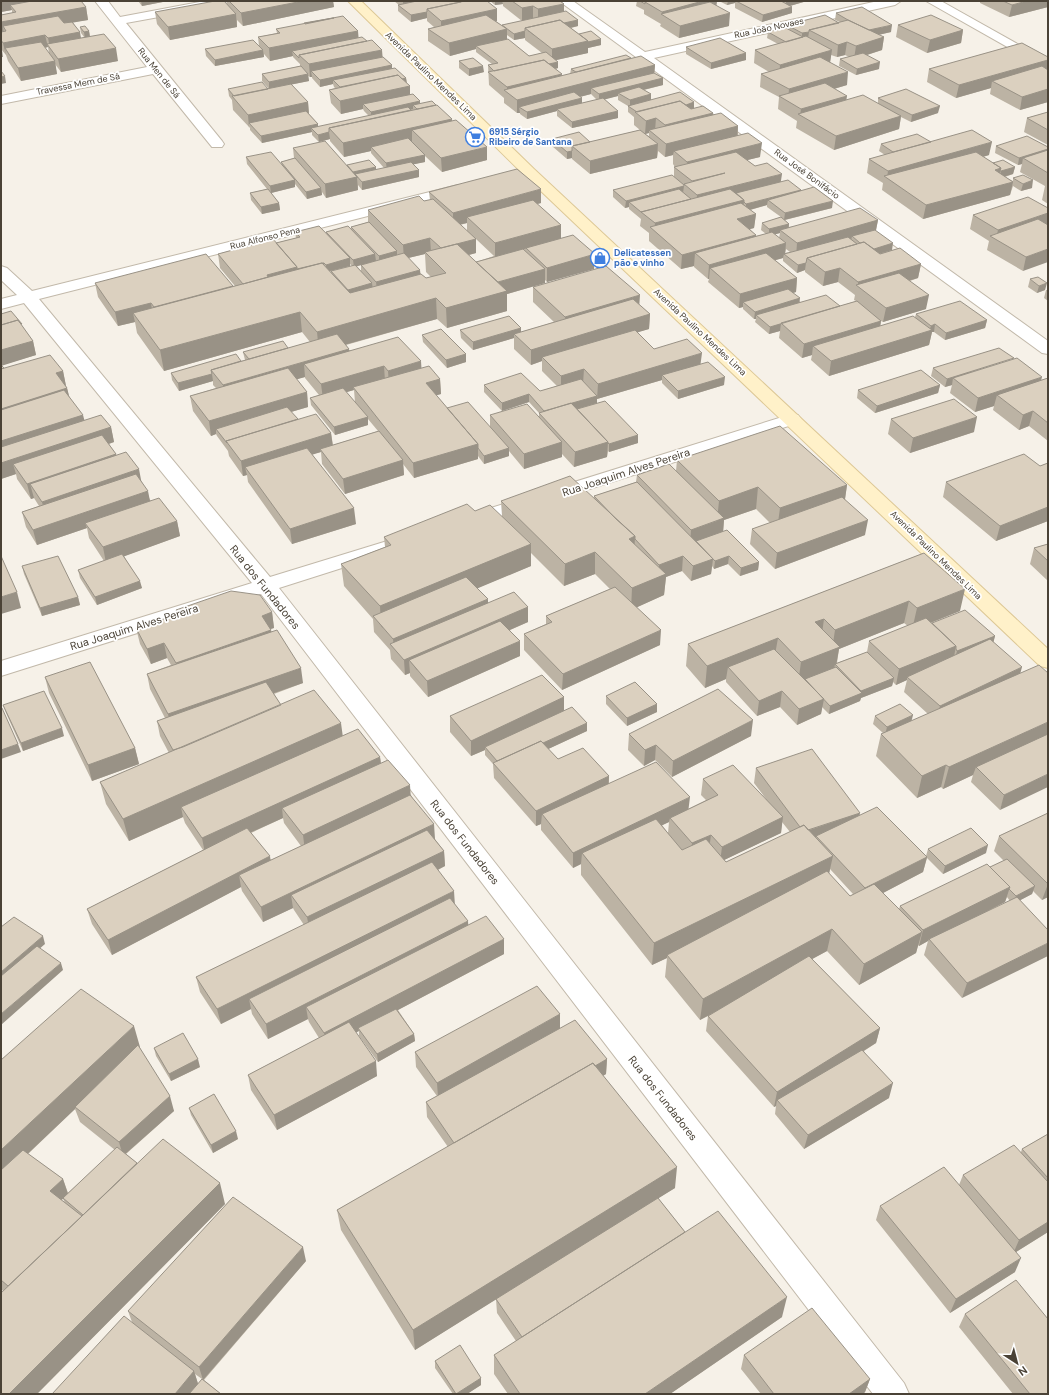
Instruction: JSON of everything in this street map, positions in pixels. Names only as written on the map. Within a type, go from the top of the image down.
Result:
[{"type":"main road","name":"Avenida Paulino Mendes Lima","points":[[354,1],[521,174],[792,419],[1048,662]]},
{"type":"street","name":"Rua Men de Sá","points":[[101,1],[217,144]]},
{"type":"street","points":[[118,21],[225,1]]},
{"type":"street","name":"Rua José Bonifácio","points":[[565,1],[1048,349]]},
{"type":"street","name":"Rua João Novaes","points":[[643,56],[895,1]]},
{"type":"street","points":[[932,1],[1048,66]]},
{"type":"street","name":"Travessa Mem de Sá","points":[[1,100],[156,69]]},
{"type":"street","name":"Rua Alfonso Pena","points":[[1,304],[475,185]]},
{"type":"street","name":"Rua dos Fundadores","points":[[1,271],[28,297],[266,586],[893,1394]]},
{"type":"street","name":"Rua Joaquim Alves Pereira","points":[[454,526],[792,419]]},
{"type":"street","name":"Rua Joaquim Alves Pereira","points":[[1,669],[424,536]]},
{"type":"building","points":[[32,1],[81,1],[86,7],[1,22],[1,15],[16,12],[10,5]]},
{"type":"building","points":[[215,1],[224,1],[236,14],[168,27],[155,12]]},
{"type":"building","points":[[229,1],[303,1],[241,13]]},
{"type":"building","points":[[417,1],[461,2],[427,9],[427,12],[411,15],[398,5]]},
{"type":"building","points":[[465,1],[487,1],[497,9],[441,21],[427,9]]},
{"type":"building","points":[[512,1],[560,1],[564,4],[538,9],[533,6],[522,8]]},
{"type":"building","points":[[703,1],[662,12],[645,2]]},
{"type":"building","points":[[736,1],[781,1],[792,7],[763,15]]},
{"type":"building","points":[[1003,1],[1027,1],[1012,5]]},
{"type":"building","points":[[710,2],[730,13],[680,26],[661,14]]},
{"type":"building","points":[[862,7],[892,25],[869,30],[836,13]]},
{"type":"building","points":[[566,11],[578,20],[564,23],[560,20],[525,28],[525,31],[514,34],[502,25]]},
{"type":"building","points":[[486,15],[507,29],[449,43],[428,29]]},
{"type":"building","points":[[825,15],[839,23],[802,33],[787,25]]},
{"type":"building","points":[[931,15],[963,30],[930,40],[898,25]]},
{"type":"building","points":[[58,16],[64,23],[72,22],[80,32],[48,38],[45,35],[3,43],[1,40],[1,32],[6,31],[3,26]]},
{"type":"building","points":[[343,16],[358,31],[269,48],[258,37],[280,33],[276,29]]},
{"type":"building","points":[[334,18],[305,24],[304,23]]},
{"type":"building","points":[[560,20],[588,41],[552,49],[525,28]]},
{"type":"building","points":[[848,20],[884,37],[856,46],[847,42],[838,45],[809,30]]},
{"type":"building","points":[[85,26],[89,31],[84,32],[80,27]]},
{"type":"building","points":[[784,27],[803,37],[786,42],[768,32]]},
{"type":"building","points":[[591,31],[601,39],[588,42],[579,34]]},
{"type":"building","points":[[104,34],[116,48],[58,59],[47,44]]},
{"type":"building","points":[[806,36],[832,50],[780,65],[755,50]]},
{"type":"building","points":[[362,37],[367,41],[299,55],[299,58],[292,51]]},
{"type":"building","points":[[720,38],[746,53],[711,63],[686,47]]},
{"type":"building","points":[[508,39],[529,56],[546,52],[558,62],[549,64],[544,60],[494,71],[488,65],[498,63],[476,46]]},
{"type":"building","points":[[253,40],[263,50],[215,60],[205,49]]},
{"type":"building","points":[[372,40],[382,50],[309,64],[299,55]]},
{"type":"building","points":[[41,42],[55,61],[18,68],[5,48]]},
{"type":"building","points":[[1022,43],[1048,57],[1048,60],[959,85],[929,69]]},
{"type":"building","points":[[863,53],[880,62],[857,69],[840,59]]},
{"type":"building","points":[[626,55],[631,58],[576,72],[571,69]]},
{"type":"building","points":[[641,56],[655,65],[517,100],[504,90]]},
{"type":"building","points":[[383,57],[392,65],[320,80],[311,71]]},
{"type":"building","points":[[820,57],[848,72],[789,89],[761,74]]},
{"type":"building","points":[[473,58],[483,66],[469,69],[459,61]]},
{"type":"building","points":[[544,60],[562,74],[507,87],[488,72]]},
{"type":"building","points":[[301,66],[308,74],[269,82],[262,74]]},
{"type":"building","points":[[1042,66],[1048,70],[1048,89],[1022,97],[992,81]]},
{"type":"building","points":[[395,68],[406,78],[402,79],[398,75],[340,87],[333,80]]},
{"type":"building","points":[[1,71],[5,76],[1,77]]},
{"type":"building","points":[[654,73],[663,78],[599,94],[591,88]]},
{"type":"building","points":[[398,75],[410,86],[340,101],[329,90]]},
{"type":"building","points":[[262,82],[268,89],[234,96],[228,89]]},
{"type":"building","points":[[825,83],[847,96],[801,109],[779,96]]},
{"type":"building","points":[[291,84],[308,102],[248,115],[232,96]]},
{"type":"building","points":[[639,87],[651,94],[630,100],[618,93]]},
{"type":"building","points":[[906,89],[940,106],[912,115],[878,98]]},
{"type":"building","points":[[574,92],[582,98],[527,112],[519,107]]},
{"type":"building","points":[[680,92],[694,102],[686,105],[680,101],[637,112],[628,106]]},
{"type":"building","points":[[413,94],[420,101],[371,112],[363,104]]},
{"type":"building","points":[[863,95],[901,116],[836,136],[798,114]]},
{"type":"building","points":[[603,98],[618,111],[572,122],[557,109]]},
{"type":"building","points":[[432,101],[436,105],[417,109],[413,105]]},
{"type":"building","points":[[680,101],[691,109],[703,106],[713,113],[665,125],[656,118],[646,121],[635,112]]},
{"type":"building","points":[[437,105],[452,119],[343,143],[329,128]]},
{"type":"building","points":[[408,107],[411,110],[329,128],[329,132],[318,135],[311,128]]},
{"type":"building","points":[[306,111],[318,124],[261,136],[249,123]]},
{"type":"building","points":[[1048,112],[1048,130],[1027,118]]},
{"type":"building","points":[[721,113],[738,126],[666,144],[649,130]]},
{"type":"building","points":[[456,120],[487,147],[441,158],[412,130]]},
{"type":"building","points":[[640,130],[658,144],[590,161],[572,146]]},
{"type":"building","points":[[972,130],[992,142],[888,171],[869,159]]},
{"type":"building","points":[[579,132],[590,142],[572,146],[572,151],[567,152],[552,139]]},
{"type":"building","points":[[748,133],[762,143],[687,162],[674,151]]},
{"type":"building","points":[[917,134],[931,142],[893,152],[881,144]]},
{"type":"building","points":[[1027,136],[1048,147],[1048,149],[1019,158],[996,146]]},
{"type":"building","points":[[408,138],[425,155],[386,163],[371,147]]},
{"type":"building","points":[[325,141],[357,177],[325,184],[293,148]]},
{"type":"building","points":[[1048,150],[1048,173],[1023,158]]},
{"type":"building","points":[[271,152],[295,180],[270,186],[246,157]]},
{"type":"building","points":[[736,152],[755,166],[767,163],[782,174],[697,195],[684,184],[725,173],[692,181],[674,167]]},
{"type":"building","points":[[976,152],[1001,168],[995,170],[1013,182],[926,205],[884,176]]},
{"type":"building","points":[[295,158],[321,188],[306,192],[281,162]]},
{"type":"building","points":[[369,160],[376,167],[353,172],[347,165]]},
{"type":"building","points":[[1003,160],[1015,167],[1000,171],[1001,168],[993,163]]},
{"type":"building","points":[[411,162],[419,170],[362,182],[355,174]]},
{"type":"building","points":[[517,169],[541,189],[453,213],[429,192]]},
{"type":"building","points":[[672,175],[684,186],[626,201],[613,190]]},
{"type":"building","points":[[1023,175],[1033,180],[1023,184],[1013,178]]},
{"type":"building","points":[[788,180],[801,190],[746,204],[744,200],[736,193]]},
{"type":"building","points":[[814,187],[833,201],[785,213],[768,200]]},
{"type":"building","points":[[268,189],[279,203],[261,207],[250,193]]},
{"type":"building","points":[[679,189],[691,199],[641,212],[629,202]]},
{"type":"building","points":[[730,189],[744,200],[655,223],[641,212]]},
{"type":"building","points":[[419,196],[424,201],[433,199],[476,239],[441,248],[430,238],[403,245],[368,210]]},
{"type":"building","points":[[1028,197],[1048,208],[1048,213],[998,230],[973,215]]},
{"type":"building","points":[[533,200],[561,225],[495,243],[467,217]]},
{"type":"building","points":[[741,203],[756,214],[737,219],[756,235],[682,255],[650,227]]},
{"type":"building","points":[[860,208],[878,220],[797,243],[780,230]]},
{"type":"building","points":[[781,217],[789,224],[769,229],[762,223]]},
{"type":"building","points":[[1038,219],[1048,225],[1048,249],[1026,257],[990,236]]},
{"type":"building","points":[[369,222],[397,251],[379,256],[351,227]]},
{"type":"building","points":[[319,226],[350,258],[326,265],[322,263],[297,269],[297,267],[276,243],[300,237],[295,232]]},
{"type":"building","points":[[348,226],[375,254],[353,260],[326,232]]},
{"type":"building","points":[[875,230],[893,243],[874,249],[864,242],[860,243],[852,236]]},
{"type":"building","points":[[772,232],[786,243],[709,265],[695,253]]},
{"type":"building","points":[[573,235],[595,254],[547,268],[526,248]]},
{"type":"building","points":[[848,237],[857,244],[807,258],[806,263],[798,265],[784,254]]},
{"type":"building","points":[[273,239],[297,267],[267,275],[268,277],[243,284],[218,254]]},
{"type":"building","points":[[864,242],[880,254],[900,248],[921,264],[858,282],[840,268],[825,272],[807,258]]},
{"type":"building","points":[[457,244],[507,291],[446,308],[436,298],[317,332],[300,312],[160,350],[133,313],[322,263],[350,293],[421,274],[426,278],[446,273],[425,252]]},
{"type":"building","points":[[523,249],[545,269],[498,282],[476,262]]},
{"type":"building","points":[[404,253],[420,270],[376,282],[361,265]]},
{"type":"building","points":[[766,253],[797,278],[740,294],[710,268]]},
{"type":"building","points":[[206,254],[233,286],[154,307],[151,303],[115,312],[95,283]]},
{"type":"building","points":[[355,265],[372,283],[348,290],[331,271]]},
{"type":"building","points":[[606,266],[640,295],[565,317],[533,287]]},
{"type":"building","points":[[899,273],[929,295],[886,308],[856,285]]},
{"type":"building","points":[[1038,277],[1047,283],[1039,286],[1030,279]]},
{"type":"building","points":[[788,289],[800,298],[755,312],[743,302]]},
{"type":"building","points":[[826,295],[840,306],[770,327],[756,315]]},
{"type":"building","points":[[633,299],[650,314],[531,350],[514,334]]},
{"type":"building","points":[[857,301],[881,321],[804,344],[781,323]]},
{"type":"building","points":[[960,301],[987,320],[946,333],[935,324],[931,326],[916,314]]},
{"type":"building","points":[[11,311],[22,324],[18,320],[1,325],[1,314]]},
{"type":"building","points":[[509,316],[521,328],[473,342],[460,330]]},
{"type":"building","points":[[913,316],[932,330],[831,361],[813,346]]},
{"type":"building","points":[[18,320],[33,341],[1,350],[1,325]]},
{"type":"building","points":[[441,329],[466,354],[446,360],[422,335]]},
{"type":"building","points":[[635,330],[654,349],[687,339],[702,353],[598,384],[584,369],[561,376],[542,357]]},
{"type":"building","points":[[337,334],[349,349],[223,385],[211,370]]},
{"type":"building","points":[[398,337],[421,361],[388,371],[384,366],[321,384],[304,364]]},
{"type":"building","points":[[283,341],[288,348],[249,359],[243,352]]},
{"type":"building","points":[[999,348],[1014,358],[947,379],[933,368]]},
{"type":"building","points":[[236,354],[241,361],[211,370],[212,374],[178,383],[171,373]]},
{"type":"building","points":[[50,355],[63,371],[56,373],[67,388],[1,409],[1,369]]},
{"type":"building","points":[[1017,358],[1042,377],[978,398],[953,378]]},
{"type":"building","points":[[708,362],[725,377],[678,391],[662,375]]},
{"type":"building","points":[[429,366],[440,379],[426,383],[478,444],[413,463],[353,387]]},
{"type":"building","points":[[288,368],[307,392],[209,421],[190,396]]},
{"type":"building","points":[[921,370],[940,385],[877,406],[858,390]]},
{"type":"building","points":[[521,373],[540,391],[581,379],[597,396],[544,411],[529,394],[502,403],[484,385]]},
{"type":"building","points":[[1048,378],[1048,423],[1033,411],[1023,415],[997,395]]},
{"type":"building","points":[[343,388],[368,417],[334,427],[310,398]]},
{"type":"building","points":[[64,390],[83,415],[1,441],[1,410]]},
{"type":"building","points":[[954,399],[977,417],[913,438],[891,419]]},
{"type":"building","points":[[605,401],[638,435],[609,444],[577,409]]},
{"type":"building","points":[[468,402],[509,448],[484,456],[478,448],[478,444],[447,408]]},
{"type":"building","points":[[571,403],[608,442],[575,452],[539,413]]},
{"type":"building","points":[[527,404],[562,442],[524,454],[490,415]]},
{"type":"building","points":[[287,407],[298,419],[226,441],[227,443],[216,429]]},
{"type":"building","points":[[316,414],[331,433],[241,461],[226,441]]},
{"type":"building","points":[[101,415],[111,427],[1,463],[1,447]]},
{"type":"building","points":[[780,426],[847,485],[780,508],[758,487],[719,501],[677,460]]},
{"type":"building","points":[[379,431],[403,460],[343,479],[320,449]]},
{"type":"building","points":[[102,435],[116,454],[27,484],[13,464]]},
{"type":"building","points":[[307,448],[354,508],[290,529],[245,467]]},
{"type":"building","points":[[126,452],[139,469],[42,502],[30,484]]},
{"type":"building","points":[[1024,454],[1040,466],[1048,463],[1048,507],[1000,526],[946,482]]},
{"type":"building","points":[[669,464],[724,518],[691,530],[637,475]]},
{"type":"building","points":[[136,474],[148,491],[33,530],[22,512]]},
{"type":"building","points":[[570,476],[635,536],[629,539],[666,574],[632,588],[595,552],[565,564],[501,501]]},
{"type":"building","points":[[637,482],[713,559],[693,566],[683,556],[659,565],[635,539],[635,536],[594,496]]},
{"type":"building","points":[[842,497],[868,520],[777,553],[752,529]]},
{"type":"building","points":[[159,498],[177,521],[103,547],[85,523]]},
{"type":"building","points":[[467,504],[475,511],[490,505],[531,544],[380,606],[341,564],[391,545],[384,537]]},
{"type":"building","points":[[727,530],[759,562],[741,568],[729,556],[715,561],[696,541]]},
{"type":"building","points":[[1048,544],[1048,561],[1034,548]]},
{"type":"building","points":[[924,553],[965,589],[917,608],[909,601],[835,630],[824,619],[815,622],[840,647],[801,662],[778,638],[707,666],[688,644]]},
{"type":"building","points":[[122,554],[140,581],[95,597],[78,570]]},
{"type":"building","points":[[1,556],[17,592],[1,597]]},
{"type":"building","points":[[58,556],[78,597],[40,608],[22,566]]},
{"type":"building","points":[[466,577],[488,599],[393,639],[373,616]]},
{"type":"building","points":[[615,587],[661,630],[563,674],[524,634],[552,622],[546,616]]},
{"type":"building","points":[[231,591],[260,595],[272,612],[262,616],[271,630],[176,663],[164,643],[147,649],[136,628],[179,614],[176,610]]},
{"type":"building","points":[[514,592],[528,607],[404,660],[390,644]]},
{"type":"building","points":[[965,610],[995,636],[957,651],[956,646],[932,623]]},
{"type":"building","points":[[926,618],[956,646],[899,669],[869,641]]},
{"type":"building","points":[[500,621],[520,641],[427,681],[409,660]]},
{"type":"building","points":[[277,630],[301,668],[168,714],[147,674]]},
{"type":"building","points":[[990,639],[1022,667],[940,706],[907,677]]},
{"type":"building","points":[[774,649],[824,699],[799,709],[782,691],[759,701],[728,667]]},
{"type":"building","points":[[867,652],[894,678],[861,691],[835,664]]},
{"type":"building","points":[[90,662],[135,748],[88,765],[45,677]]},
{"type":"building","points":[[1039,665],[1048,673],[1048,722],[949,767],[946,765],[922,776],[881,734]]},
{"type":"building","points":[[836,667],[862,693],[830,706],[805,679]]},
{"type":"building","points":[[542,675],[564,697],[471,741],[450,716]]},
{"type":"building","points":[[266,682],[281,705],[183,747],[173,750],[157,721]]},
{"type":"building","points":[[635,682],[657,704],[627,718],[606,696]]},
{"type":"building","points":[[718,689],[753,720],[673,761],[656,745],[645,750],[629,734]]},
{"type":"building","points":[[314,690],[341,723],[123,819],[100,782]]},
{"type":"building","points":[[44,691],[62,728],[21,743],[3,705]]},
{"type":"building","points":[[900,704],[913,715],[887,727],[875,716]]},
{"type":"building","points":[[572,707],[587,723],[543,743],[541,741],[497,761],[485,747]]},
{"type":"building","points":[[1,708],[18,744],[1,750]]},
{"type":"building","points":[[358,729],[380,757],[202,838],[181,807]]},
{"type":"building","points":[[1048,734],[1048,774],[1004,795],[976,767]]},
{"type":"building","points":[[541,741],[558,759],[583,748],[609,776],[536,811],[493,763]]},
{"type":"building","points":[[812,749],[860,813],[808,830],[804,825],[800,827],[756,768]]},
{"type":"building","points":[[388,760],[410,785],[303,835],[282,808]]},
{"type":"building","points":[[656,762],[690,797],[573,853],[542,814]]},
{"type":"building","points":[[733,765],[783,817],[722,847],[711,835],[692,843],[670,818],[718,795],[703,779]]},
{"type":"building","points":[[410,795],[434,824],[261,907],[239,875]]},
{"type":"building","points":[[877,807],[927,857],[865,888],[816,836]]},
{"type":"building","points":[[1048,813],[1048,884],[999,836]]},
{"type":"building","points":[[656,819],[682,850],[706,839],[726,862],[804,825],[833,856],[654,943],[582,853]]},
{"type":"building","points":[[247,828],[270,856],[108,940],[87,909]]},
{"type":"building","points":[[971,828],[988,845],[945,866],[928,849]]},
{"type":"building","points":[[427,830],[444,851],[307,917],[291,895]]},
{"type":"building","points":[[1007,859],[1035,886],[1016,896],[1009,889],[1010,887],[990,867]]},
{"type":"building","points":[[432,862],[454,891],[217,1009],[196,977]]},
{"type":"building","points":[[987,864],[1010,887],[923,930],[900,906]]},
{"type":"building","points":[[827,871],[850,896],[874,884],[922,932],[864,964],[832,929],[703,999],[667,955]]},
{"type":"building","points":[[1017,897],[1048,930],[1048,943],[967,983],[929,939]]},
{"type":"building","points":[[450,898],[468,921],[266,1024],[249,999]]},
{"type":"building","points":[[486,916],[504,939],[324,1033],[306,1007]]},
{"type":"building","points":[[14,917],[43,936],[1,972],[1,927]]},
{"type":"building","points":[[37,946],[61,963],[1,1014],[1,976]]},
{"type":"building","points":[[809,956],[880,1028],[777,1092],[708,1016]]},
{"type":"building","points":[[537,986],[560,1014],[437,1083],[415,1052]]},
{"type":"building","points":[[81,989],[134,1026],[1,1150],[1,1060]]},
{"type":"building","points":[[396,1009],[414,1034],[377,1054],[358,1028]]},
{"type":"building","points":[[575,1020],[607,1059],[595,1066],[593,1063],[454,1143],[426,1102]]},
{"type":"building","points":[[349,1022],[376,1061],[274,1115],[248,1075]]},
{"type":"building","points":[[183,1033],[198,1059],[169,1074],[154,1048]]},
{"type":"building","points":[[138,1045],[170,1096],[119,1142],[75,1107]]},
{"type":"building","points":[[862,1050],[893,1083],[808,1135],[777,1100]]},
{"type":"building","points":[[593,1063],[677,1167],[413,1330],[337,1210]]},
{"type":"building","points":[[214,1094],[236,1131],[211,1145],[189,1108]]},
{"type":"building","points":[[1048,1134],[1048,1178],[1022,1149]]},
{"type":"building","points":[[163,1139],[220,1183],[9,1394],[1,1394],[1,1293]]},
{"type":"building","points":[[1014,1145],[1048,1182],[1048,1222],[1019,1240],[963,1175]]},
{"type":"building","points":[[117,1147],[137,1163],[83,1215],[63,1198]]},
{"type":"building","points":[[23,1150],[63,1179],[50,1191],[82,1216],[8,1286],[1,1280],[1,1170]]},
{"type":"building","points":[[944,1167],[1021,1258],[956,1299],[880,1206]]},
{"type":"building","points":[[233,1197],[303,1247],[199,1367],[128,1311]]},
{"type":"building","points":[[658,1198],[685,1232],[522,1337],[496,1299]]},
{"type":"building","points":[[718,1211],[787,1297],[645,1394],[520,1394],[494,1355]]},
{"type":"building","points":[[1016,1280],[1048,1319],[1048,1394],[1030,1394],[965,1314]]},
{"type":"building","points":[[812,1308],[870,1379],[849,1394],[774,1394],[744,1355]]},
{"type":"building","points":[[124,1316],[194,1371],[175,1394],[52,1394]]},
{"type":"building","points":[[460,1345],[481,1378],[456,1394],[435,1361]]},
{"type":"building","points":[[202,1379],[221,1394],[189,1394]]},
{"type":"place","name":"6915 Sérgio Ribeiro de Santana","points":[[475,137]]},
{"type":"place","name":"Delicatessen pão e vinho","points":[[600,258]]}]
